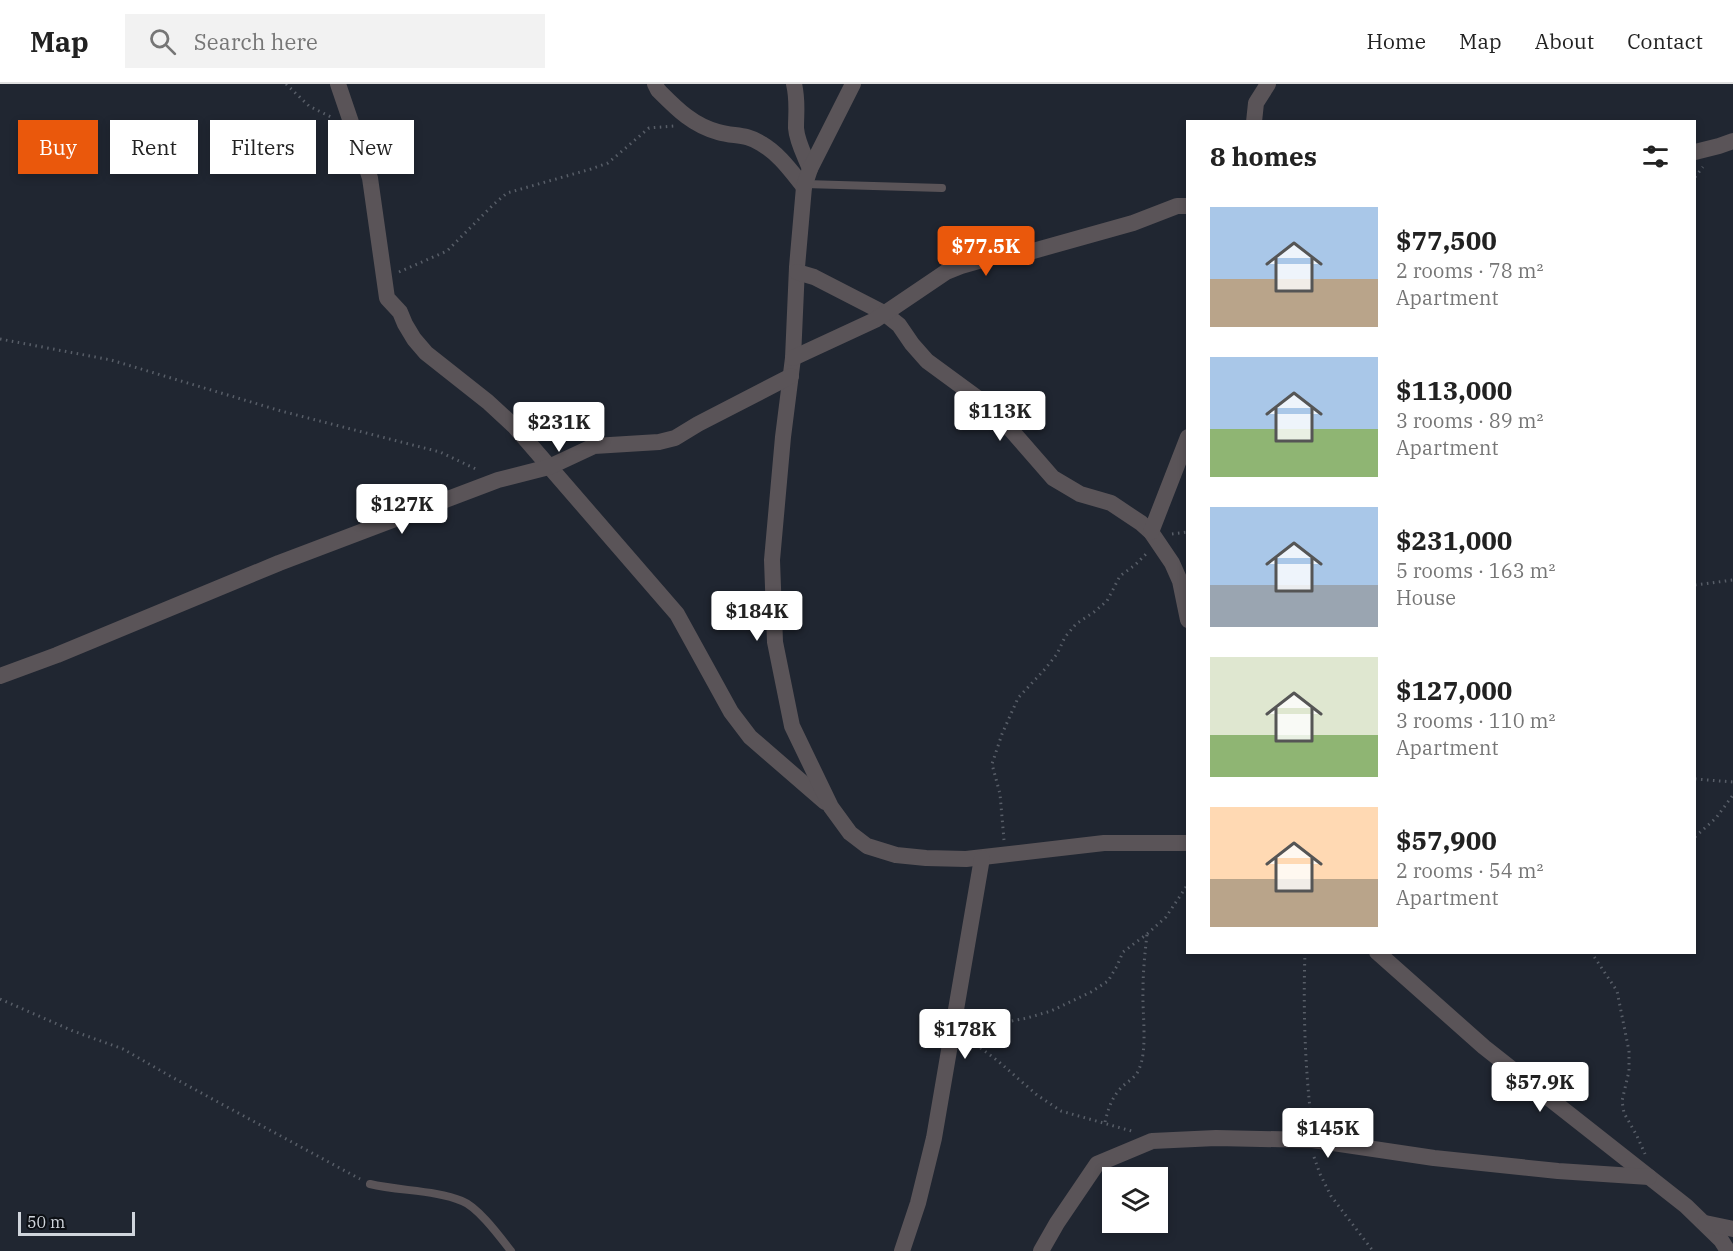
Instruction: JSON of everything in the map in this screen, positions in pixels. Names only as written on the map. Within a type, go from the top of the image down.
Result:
[{"type":"street","points":[[338,84],[351,120]]},
{"type":"street","points":[[655,84],[658,90],[691,120],[707,129],[746,136],[762,144],[806,180]]},
{"type":"street","points":[[794,84],[798,100],[796,128],[806,180],[797,272],[793,358],[772,560],[775,642],[792,726],[831,807],[850,833],[867,846],[896,855],[966,860],[1104,843],[1186,843]]},
{"type":"street","points":[[806,180],[853,84]]},
{"type":"street","points":[[1254,120],[1256,103],[1268,84]]},
{"type":"street","points":[[1696,152],[1733,141]]},
{"type":"street","points":[[369,174],[387,297],[400,312],[414,339],[426,353],[515,426],[676,614],[731,712],[750,737],[831,807]]},
{"type":"street","points":[[793,358],[875,320],[946,272],[961,266],[996,256],[1026,253],[1133,223],[1177,206],[1186,206]]},
{"type":"street","points":[[797,272],[814,277],[884,313],[899,325],[927,361],[998,415],[1053,478],[1080,494],[1111,503],[1141,523],[1153,535],[1172,563],[1180,581],[1186,610]]},
{"type":"street","points":[[0,676],[57,655],[279,563],[498,480],[549,467],[594,446],[659,442],[675,438],[791,376]]},
{"type":"street","points":[[1153,535],[1186,443]]},
{"type":"street","points":[[902,1251],[918,1203],[958,1032],[982,858]]},
{"type":"street","points":[[1379,954],[1484,1047],[1686,1206],[1721,1240],[1728,1251]]},
{"type":"street","points":[[1041,1251],[1097,1164],[1152,1141],[1216,1138],[1313,1140],[1434,1158],[1558,1171],[1648,1177]]},
{"type":"street","points":[[1705,1223],[1733,1228]]},
{"type":"lane","points":[[806,180],[942,188]]},
{"type":"lane","points":[[370,1184],[391,1189],[426,1192],[464,1201],[488,1222],[511,1251]]},
{"type":"path","points":[[286,84],[309,106],[336,120]]},
{"type":"path","points":[[384,278],[447,251],[507,193],[608,163],[649,128],[685,125],[691,120]]},
{"type":"path","points":[[0,339],[111,360],[281,411],[440,452],[498,480]]},
{"type":"path","points":[[1005,855],[1000,794],[992,764],[1018,698],[1057,654],[1065,637],[1076,624],[1107,601],[1120,576],[1145,554],[1153,535]]},
{"type":"path","points":[[1696,585],[1733,580]]},
{"type":"path","points":[[1696,779],[1733,782]]},
{"type":"path","points":[[1696,836],[1716,818],[1733,795]]},
{"type":"path","points":[[958,1032],[1051,1011],[1091,992],[1108,981],[1123,952],[1148,934],[1166,917],[1186,887]]},
{"type":"path","points":[[1105,1122],[1109,1106],[1115,1096],[1139,1069],[1144,1039],[1143,978],[1148,934]]},
{"type":"path","points":[[1305,954],[1307,1069],[1314,1155],[1331,1196],[1373,1251]]},
{"type":"path","points":[[1592,954],[1617,991],[1629,1051],[1629,1071],[1622,1101],[1624,1113],[1644,1149],[1648,1163],[1648,1177]]},
{"type":"path","points":[[0,999],[123,1049],[370,1184]]},
{"type":"path","points":[[958,1032],[998,1061],[1037,1095],[1061,1111],[1136,1132],[1152,1141]]}]
